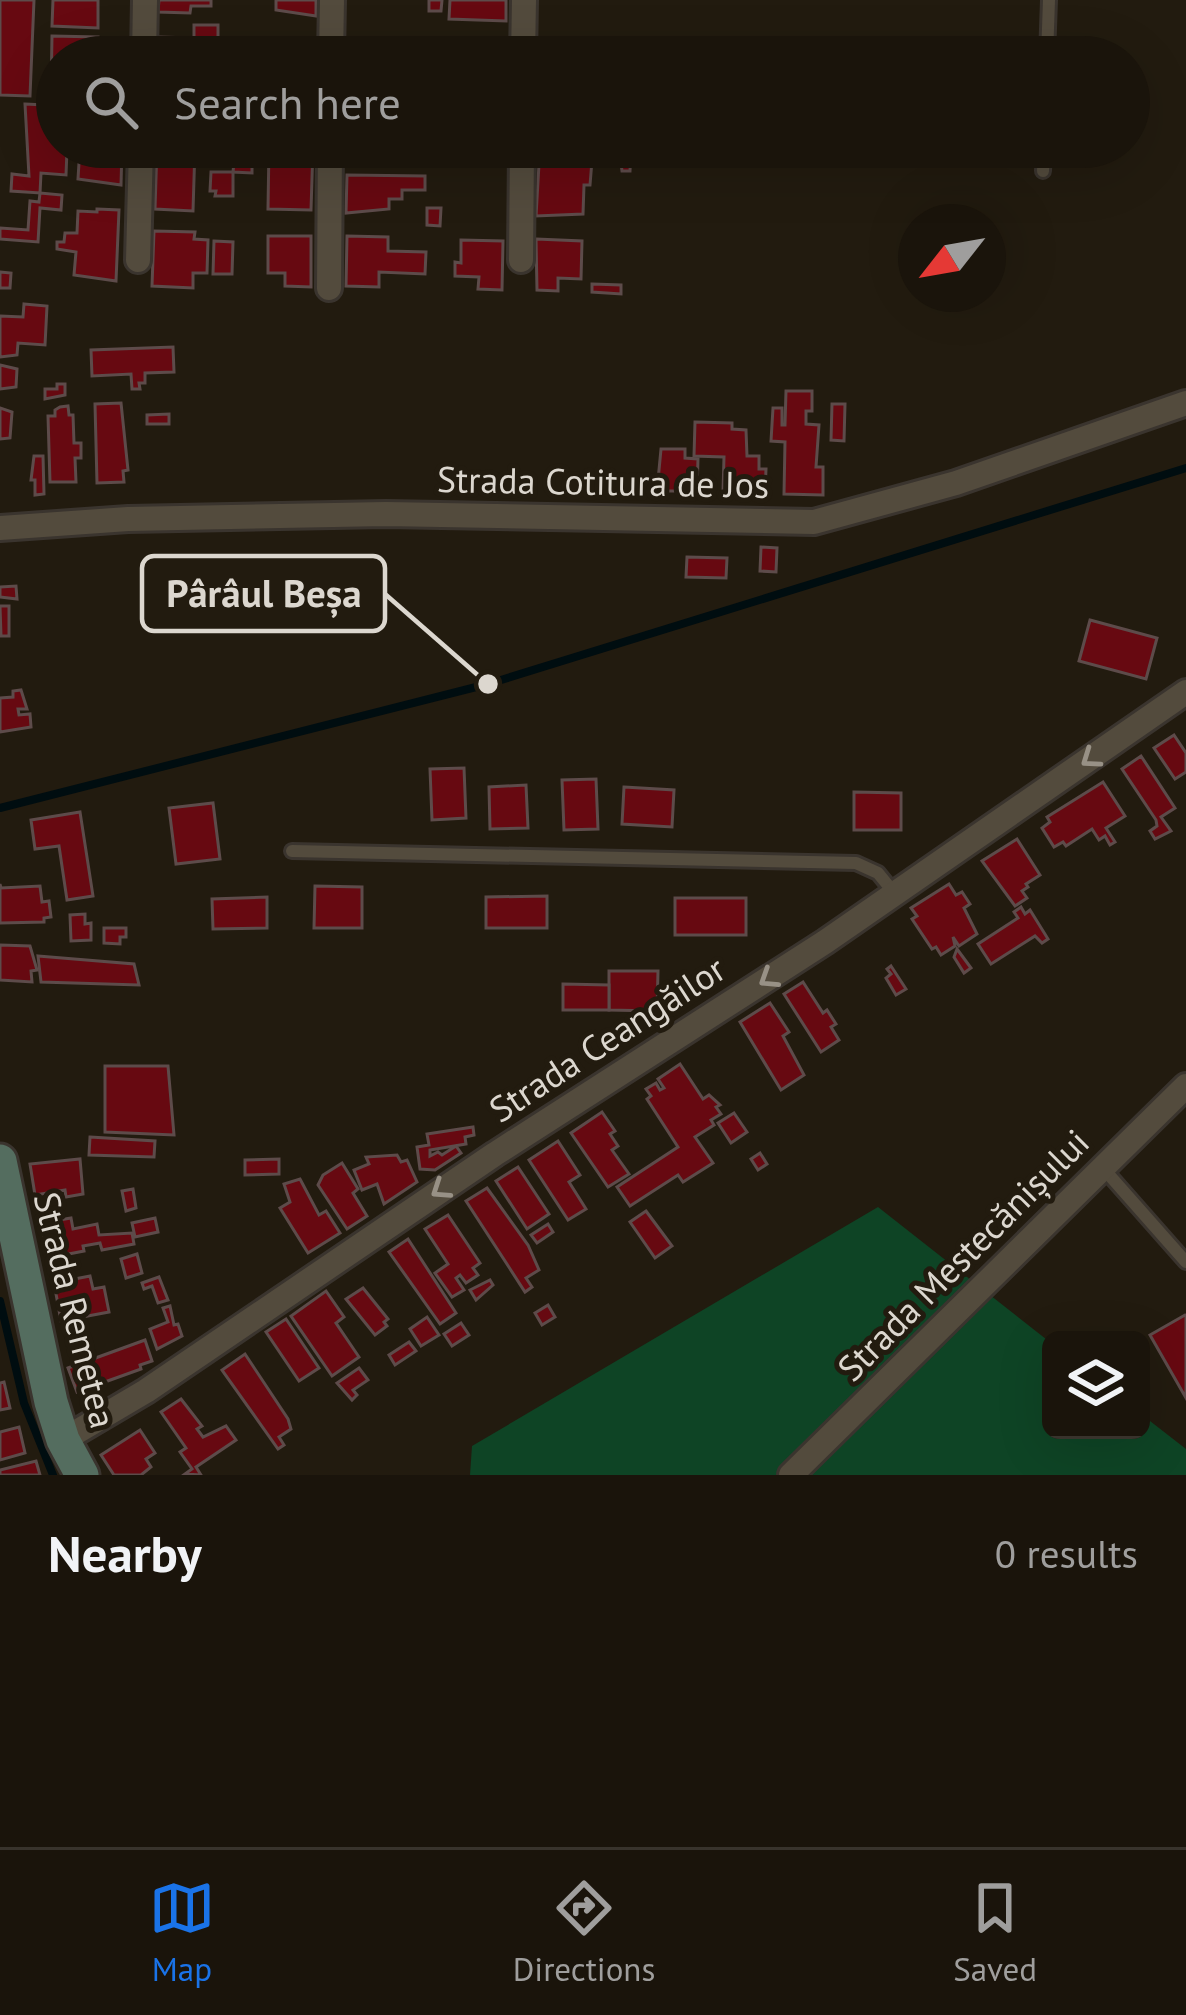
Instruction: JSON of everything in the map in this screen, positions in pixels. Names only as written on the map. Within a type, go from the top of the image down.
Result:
[{"type":"street","points":[[144,36],[145,0]]},
{"type":"street","points":[[332,0],[332,36]]},
{"type":"street","points":[[523,36],[524,0]]},
{"type":"street","points":[[138,260],[140,168]]},
{"type":"street","points":[[329,288],[330,168]]},
{"type":"street","points":[[521,260],[522,168]]},
{"type":"street","name":"Strada Cotitura de Jos","points":[[0,528],[128,519],[386,514],[814,522],[956,483],[1186,404]]},
{"type":"street","name":"Strada Ceangăilor","points":[[63,1440],[146,1391],[436,1193],[896,895],[1186,692]]},
{"type":"street","name":"Strada Mestecănișului","points":[[791,1475],[1186,1086]]},
{"type":"street","name":"Strada Remetea","points":[[0,1161],[36,1341],[63,1440],[82,1475]]},
{"type":"lane","points":[[1048,36],[1049,0]]},
{"type":"lane","points":[[292,850],[856,863],[878,873],[896,895]]},
{"type":"lane","points":[[1102,1167],[1186,1262]]},
{"type":"green space","points":[[878,1207],[1042,1336],[1042,1439],[1150,1439],[1150,1421],[1186,1449],[1186,1475],[470,1475],[472,1446]]},
{"type":"building","points":[[0,0],[34,0],[30,96],[0,95]]},
{"type":"building","points":[[53,0],[98,0],[98,28],[52,26]]},
{"type":"building","points":[[159,0],[211,0],[211,6],[191,6],[190,13],[158,12]]},
{"type":"building","points":[[276,0],[316,0],[316,16],[276,10]]},
{"type":"building","points":[[429,0],[442,0],[441,11],[429,11]]},
{"type":"building","points":[[450,0],[506,0],[506,21],[449,19]]},
{"type":"building","points":[[194,25],[218,25],[218,36],[194,36]]},
{"type":"building","points":[[25,104],[36,105],[36,168],[66,168],[66,175],[41,173],[40,193],[11,191],[12,174],[29,176]]},
{"type":"building","points":[[79,168],[121,168],[121,185],[78,179]]},
{"type":"building","points":[[156,168],[194,168],[193,211],[155,209]]},
{"type":"building","points":[[269,168],[312,168],[311,210],[268,209]]},
{"type":"building","points":[[539,168],[591,168],[590,185],[584,185],[583,214],[536,216]]},
{"type":"building","points":[[211,172],[233,172],[233,196],[215,196],[216,191],[210,191]]},
{"type":"building","points":[[347,175],[425,176],[425,190],[402,190],[402,199],[389,199],[389,209],[346,213]]},
{"type":"building","points":[[40,193],[62,195],[61,210],[40,208],[38,242],[0,239],[0,228],[28,230],[30,201],[39,202]]},
{"type":"building","points":[[427,208],[441,208],[440,226],[427,225]]},
{"type":"building","points":[[119,210],[116,281],[74,275],[76,252],[57,249],[65,233],[77,233],[78,211]]},
{"type":"building","points":[[154,231],[195,232],[194,239],[208,240],[207,273],[193,273],[193,288],[152,286]]},
{"type":"building","points":[[268,236],[311,236],[311,287],[285,286],[285,273],[268,273]]},
{"type":"building","points":[[347,236],[388,237],[388,251],[426,252],[425,274],[379,272],[379,287],[346,286]]},
{"type":"building","points":[[536,239],[582,241],[581,279],[558,278],[558,291],[537,290]]},
{"type":"building","points":[[461,240],[503,241],[502,290],[478,289],[479,277],[455,276],[455,262],[461,263]]},
{"type":"building","points":[[214,241],[233,242],[232,274],[213,274]]},
{"type":"building","points":[[0,272],[11,273],[10,288],[0,288]]},
{"type":"building","points":[[592,284],[621,285],[621,294],[592,292]]},
{"type":"building","points":[[24,304],[47,306],[45,345],[18,343],[17,355],[0,357],[0,316],[23,317]]},
{"type":"building","points":[[173,347],[174,372],[145,373],[140,389],[132,389],[131,374],[92,376],[91,350]]},
{"type":"building","points":[[0,365],[17,369],[16,387],[0,389]]},
{"type":"building","points":[[57,384],[65,384],[65,395],[45,399],[45,389],[57,389]]},
{"type":"building","points":[[786,391],[812,391],[806,424],[819,425],[816,467],[823,467],[823,495],[784,494],[785,442],[771,441],[773,408],[782,408],[785,425]]},
{"type":"building","points":[[121,403],[128,470],[123,471],[124,482],[97,483],[95,404]]},
{"type":"building","points":[[832,404],[845,404],[844,441],[831,440]]},
{"type":"building","points":[[68,406],[74,443],[81,443],[81,458],[75,458],[76,482],[50,482],[48,416]]},
{"type":"building","points":[[0,408],[12,412],[10,438],[0,439]]},
{"type":"building","points":[[169,414],[169,424],[147,424],[147,415]]},
{"type":"building","points":[[695,422],[732,423],[732,429],[746,430],[747,456],[759,456],[759,469],[766,469],[765,493],[723,492],[724,457],[694,456]]},
{"type":"building","points":[[661,449],[685,449],[685,458],[698,459],[697,491],[657,491]]},
{"type":"building","points":[[34,456],[43,456],[44,494],[35,495],[35,480],[31,480]]},
{"type":"building","points":[[761,547],[777,548],[776,572],[760,571]]},
{"type":"building","points":[[687,557],[727,558],[726,578],[686,577]]},
{"type":"building","points":[[16,586],[17,599],[0,597],[0,587]]},
{"type":"building","points":[[0,606],[9,606],[9,636],[1,636]]},
{"type":"building","points":[[1090,620],[1157,638],[1146,679],[1079,661]]},
{"type":"building","points":[[21,690],[27,709],[18,709],[19,715],[30,714],[31,727],[0,732],[0,698],[13,697],[13,691]]},
{"type":"building","points":[[1174,735],[1186,753],[1186,772],[1175,779],[1154,748]]},
{"type":"building","points":[[1141,756],[1175,808],[1161,817],[1171,831],[1155,839],[1150,831],[1157,826],[1156,820],[1122,769]]},
{"type":"building","points":[[464,768],[466,818],[432,820],[430,769]]},
{"type":"building","points":[[596,779],[598,829],[564,830],[562,780]]},
{"type":"building","points":[[1103,782],[1125,816],[1106,828],[1115,842],[1110,845],[1105,836],[1099,840],[1092,829],[1066,846],[1063,842],[1054,847],[1042,828],[1050,822],[1047,817]]},
{"type":"building","points":[[526,785],[528,828],[490,829],[489,787]]},
{"type":"building","points":[[624,787],[674,790],[672,827],[622,824]]},
{"type":"building","points":[[854,792],[901,793],[901,830],[854,830]]},
{"type":"building","points":[[213,803],[220,859],[176,864],[169,808]]},
{"type":"building","points":[[80,812],[93,896],[67,900],[59,846],[35,849],[31,820]]},
{"type":"building","points":[[1017,839],[1040,875],[1026,884],[1022,891],[1027,898],[1015,906],[982,861]]},
{"type":"building","points":[[0,884],[1,888],[40,886],[51,917],[44,922],[0,923]]},
{"type":"building","points":[[949,884],[970,904],[964,908],[977,934],[959,946],[953,937],[955,946],[941,955],[912,919],[917,916],[911,908]]},
{"type":"building","points":[[315,886],[362,887],[362,928],[314,928]]},
{"type":"building","points":[[547,896],[547,928],[486,928],[486,897]]},
{"type":"building","points":[[267,897],[267,928],[213,929],[212,899]]},
{"type":"building","points":[[675,898],[746,898],[746,935],[675,935]]},
{"type":"building","points":[[1021,907],[1025,914],[1030,910],[1048,939],[1042,943],[1035,936],[991,964],[978,944],[1018,918],[1014,912]]},
{"type":"building","points":[[85,914],[85,924],[91,923],[91,940],[71,941],[70,915]]},
{"type":"building","points":[[104,928],[126,928],[126,937],[120,937],[120,944],[104,943]]},
{"type":"building","points":[[0,945],[30,946],[37,970],[31,971],[32,982],[0,980]]},
{"type":"building","points":[[957,949],[971,968],[964,973],[954,957]]},
{"type":"building","points":[[38,956],[134,964],[139,985],[41,982]]},
{"type":"building","points":[[891,966],[906,989],[896,995],[886,978]]},
{"type":"building","points":[[609,971],[658,971],[657,1011],[609,1010]]},
{"type":"building","points":[[803,982],[836,1024],[831,1027],[839,1040],[821,1052],[784,994]]},
{"type":"building","points":[[563,984],[609,985],[609,1010],[563,1010]]},
{"type":"building","points":[[770,1003],[789,1032],[783,1036],[804,1075],[781,1090],[740,1022]]},
{"type":"building","points":[[680,1064],[703,1099],[709,1095],[720,1105],[716,1107],[721,1114],[711,1120],[714,1125],[695,1137],[713,1163],[683,1182],[678,1175],[630,1206],[617,1187],[678,1147],[647,1099],[651,1096],[646,1089],[656,1083],[660,1090],[664,1088],[658,1079]]},
{"type":"building","points":[[105,1066],[168,1066],[174,1135],[105,1132]]},
{"type":"building","points":[[602,1112],[615,1131],[610,1134],[618,1146],[612,1150],[629,1174],[608,1187],[571,1133]]},
{"type":"building","points":[[734,1113],[747,1132],[731,1143],[718,1123]]},
{"type":"building","points":[[473,1127],[474,1135],[465,1137],[466,1144],[430,1150],[430,1156],[456,1146],[461,1153],[435,1170],[420,1169],[417,1147],[429,1145],[427,1134]]},
{"type":"building","points":[[90,1137],[155,1141],[154,1157],[89,1155]]},
{"type":"building","points":[[558,1141],[580,1175],[569,1182],[586,1209],[568,1220],[529,1160]]},
{"type":"building","points":[[760,1153],[767,1164],[758,1170],[751,1159]]},
{"type":"building","points":[[397,1155],[401,1162],[407,1160],[417,1182],[384,1204],[377,1184],[362,1190],[354,1170],[369,1164],[366,1157]]},
{"type":"building","points":[[80,1159],[83,1194],[66,1197],[65,1190],[35,1195],[30,1164]]},
{"type":"building","points":[[279,1159],[279,1174],[245,1175],[245,1160]]},
{"type":"building","points":[[342,1163],[367,1216],[347,1229],[318,1185],[323,1175]]},
{"type":"building","points":[[518,1167],[549,1214],[527,1229],[496,1181]]},
{"type":"building","points":[[300,1179],[319,1215],[326,1211],[340,1233],[308,1253],[280,1208],[290,1202],[284,1184]]},
{"type":"building","points":[[487,1188],[528,1245],[539,1270],[526,1278],[532,1287],[525,1292],[466,1201]]},
{"type":"building","points":[[133,1189],[136,1208],[126,1211],[122,1191]]},
{"type":"building","points":[[646,1211],[672,1246],[655,1258],[630,1222]]},
{"type":"building","points":[[57,1212],[59,1220],[71,1218],[73,1229],[97,1224],[99,1235],[132,1233],[134,1244],[102,1250],[100,1243],[48,1258],[40,1216]]},
{"type":"building","points":[[448,1215],[480,1263],[473,1268],[478,1275],[466,1283],[460,1275],[456,1278],[464,1290],[452,1297],[435,1273],[448,1264],[425,1229]]},
{"type":"building","points":[[155,1218],[158,1232],[135,1237],[132,1223]]},
{"type":"building","points":[[548,1224],[553,1232],[537,1243],[531,1235]]},
{"type":"building","points":[[408,1239],[456,1313],[440,1324],[389,1252]]},
{"type":"building","points":[[137,1254],[142,1273],[126,1278],[121,1259]]},
{"type":"building","points":[[90,1276],[93,1289],[104,1287],[109,1312],[61,1321],[54,1283]]},
{"type":"building","points":[[159,1277],[168,1300],[158,1303],[152,1286],[144,1289],[142,1283]]},
{"type":"building","points":[[490,1280],[493,1285],[476,1300],[470,1290]]},
{"type":"building","points":[[363,1288],[388,1319],[387,1326],[375,1335],[346,1299]]},
{"type":"building","points":[[326,1291],[344,1317],[336,1323],[359,1357],[332,1376],[291,1316]]},
{"type":"building","points":[[548,1305],[555,1317],[542,1325],[535,1313]]},
{"type":"building","points":[[170,1306],[182,1336],[157,1349],[150,1329],[168,1322],[163,1308]]},
{"type":"building","points":[[1186,1316],[1186,1398],[1150,1335]]},
{"type":"building","points":[[427,1317],[439,1335],[421,1346],[410,1329]]},
{"type":"building","points":[[286,1319],[319,1368],[299,1381],[266,1332]]},
{"type":"building","points":[[461,1323],[469,1335],[452,1346],[444,1334]]},
{"type":"building","points":[[145,1340],[152,1361],[77,1392],[68,1368]]},
{"type":"building","points":[[409,1342],[416,1351],[395,1365],[389,1355]]},
{"type":"building","points":[[245,1354],[288,1419],[291,1429],[279,1437],[284,1445],[278,1449],[222,1370]]},
{"type":"building","points":[[359,1368],[368,1380],[353,1390],[357,1395],[352,1400],[337,1383]]},
{"type":"building","points":[[4,1382],[10,1408],[0,1410],[0,1383]]},
{"type":"building","points":[[181,1399],[202,1426],[197,1429],[203,1437],[226,1426],[236,1440],[196,1467],[201,1475],[185,1474],[192,1469],[180,1452],[186,1448],[161,1412]]},
{"type":"building","points":[[19,1427],[25,1453],[0,1460],[0,1432]]},
{"type":"building","points":[[140,1430],[155,1453],[146,1459],[151,1467],[141,1475],[114,1475],[101,1455]]},
{"type":"building","points":[[36,1461],[40,1475],[0,1475],[0,1470]]},
{"type":"waterway","points":[[0,808],[488,684],[1186,468]]},
{"type":"waterway","points":[[0,1301],[24,1403],[53,1475]]},
{"type":"place","name":"Pârâul Beșa","points":[[488,684]]}]
